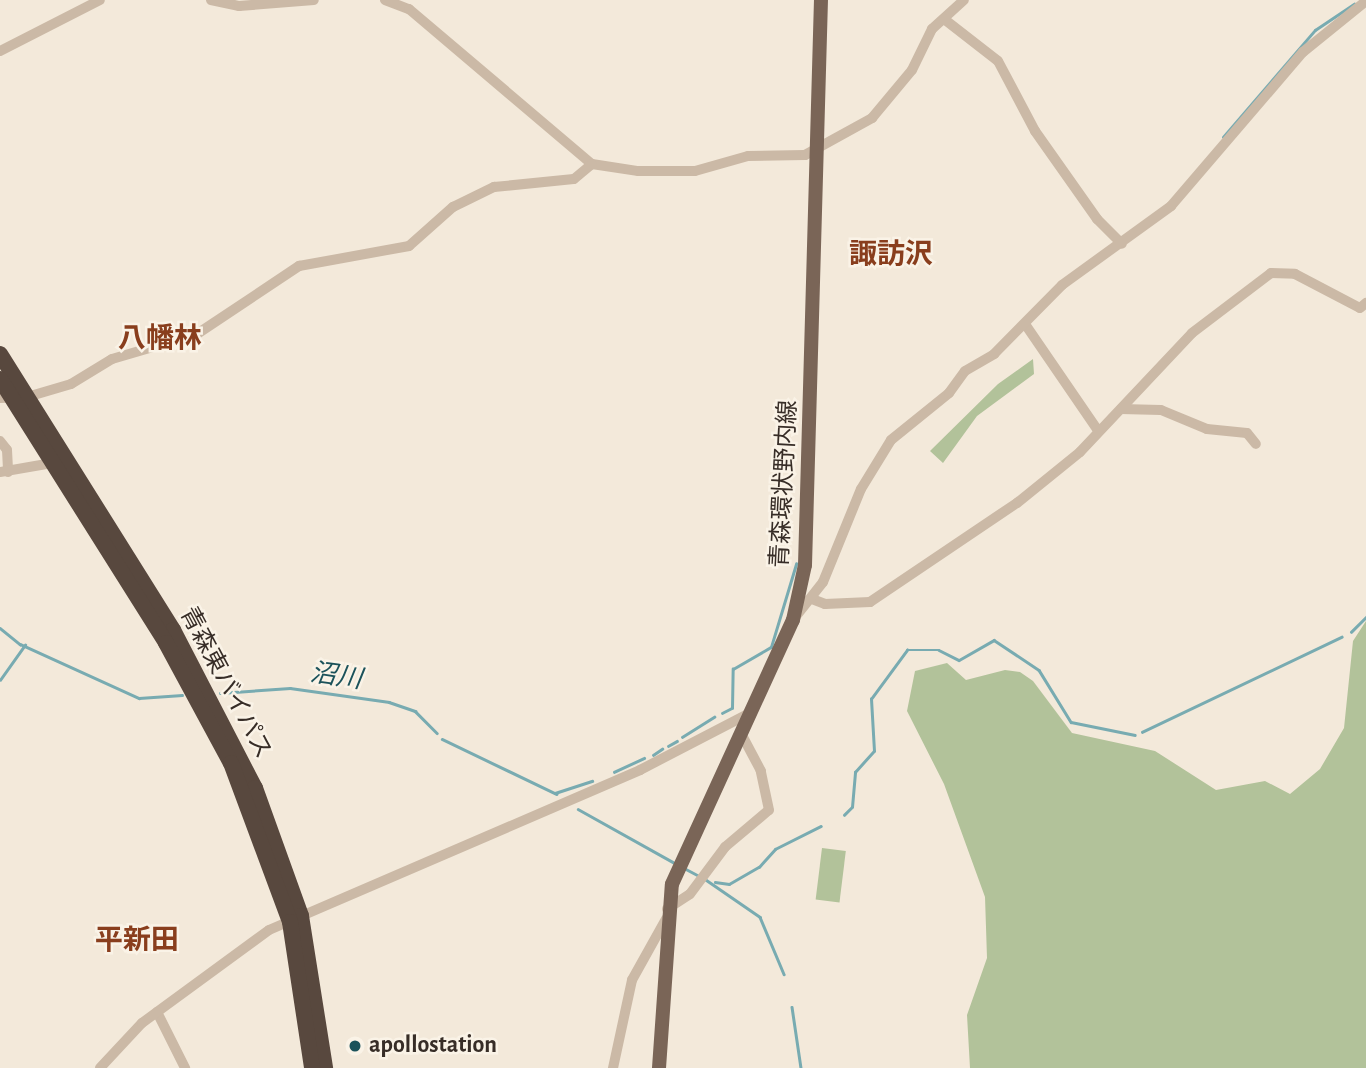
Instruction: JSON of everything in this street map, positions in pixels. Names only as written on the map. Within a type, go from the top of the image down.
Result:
[{"type":"highway","name":"青森東バイパス","points":[[0,354],[13,397],[195,693],[231,763],[295,919],[312,1068]]},
{"type":"highway","name":"青森東バイパス","points":[[0,379],[208,692],[255,788],[295,919],[325,1068]]},
{"type":"main road","name":"青森環状野内線","points":[[659,1068],[667,914],[678,863],[742,736],[793,620],[810,523],[821,0]]},
{"type":"street","points":[[0,51],[100,0]]},
{"type":"street","points":[[211,0],[239,6],[314,0]]},
{"type":"street","points":[[386,0],[410,9],[592,164],[621,171],[695,171],[748,156],[805,155],[879,111],[944,19],[964,0]]},
{"type":"street","points":[[793,620],[812,599],[834,562],[861,489],[891,440],[1025,324],[1062,285],[1122,244],[1182,195],[1303,52],[1366,1]]},
{"type":"street","points":[[944,19],[976,38],[998,61],[1035,131],[1097,219],[1122,244]]},
{"type":"street","points":[[13,397],[71,384],[112,359],[197,334],[299,266],[409,246],[445,213],[479,193],[574,179],[592,164]]},
{"type":"street","points":[[812,599],[832,604],[870,602],[1017,503],[1080,452],[1097,429],[1121,409],[1192,333],[1278,270],[1360,308],[1366,303]]},
{"type":"street","points":[[1025,324],[1097,429]]},
{"type":"street","points":[[1121,409],[1161,410],[1208,429],[1247,433],[1256,444]]},
{"type":"street","points":[[0,441],[7,450],[4,472],[52,463]]},
{"type":"street","points":[[100,1068],[157,1012],[269,930],[640,770],[752,712]]},
{"type":"street","points":[[613,1068],[632,980],[667,914],[702,878],[725,847],[769,810],[761,771],[742,736]]},
{"type":"street","points":[[157,1012],[185,1068]]},
{"type":"green space","points":[[1033,359],[1034,374],[977,416],[943,463],[930,451],[998,384]]},
{"type":"green space","points":[[1366,621],[1366,1068],[970,1068],[967,1015],[987,958],[985,897],[944,784],[907,711],[915,671],[947,663],[966,680],[1005,670],[1020,672],[1033,681],[1072,733],[1155,751],[1216,790],[1265,781],[1290,794],[1320,769],[1344,728],[1353,641]]},
{"type":"green space","points":[[822,848],[846,851],[839,903],[816,900]]},
{"type":"waterway","points":[[1223,137],[1315,30],[1354,4]]},
{"type":"waterway","points":[[722,713],[732,708],[733,669],[771,647],[796,564]]},
{"type":"waterway","points":[[1351,632],[1366,617]]},
{"type":"waterway","name":"沼川","points":[[0,628],[20,644],[139,698],[182,695]]},
{"type":"waterway","points":[[1142,732],[1341,637]]},
{"type":"waterway","points":[[844,815],[852,807],[855,772],[874,751],[871,699],[907,650],[939,650],[959,660],[994,640],[1039,670],[1071,722],[1135,735]]},
{"type":"waterway","points":[[0,680],[25,645]]},
{"type":"waterway","name":"沼川","points":[[220,693],[290,688],[389,702],[415,711],[437,733]]},
{"type":"waterway","points":[[682,737],[714,717]]},
{"type":"waterway","name":"沼川","points":[[442,739],[557,794]]},
{"type":"waterway","points":[[668,746],[677,741]]},
{"type":"waterway","points":[[653,755],[662,749]]},
{"type":"waterway","points":[[614,772],[644,758]]},
{"type":"waterway","points":[[555,793],[592,781]]},
{"type":"waterway","name":"沼川","points":[[578,809],[673,862]]},
{"type":"waterway","points":[[715,882],[729,884],[759,867],[775,849],[821,826]]},
{"type":"waterway","name":"沼川","points":[[686,869],[699,876]]},
{"type":"waterway","points":[[705,879],[760,917],[784,974]]},
{"type":"waterway","points":[[792,1007],[801,1068]]},
{"type":"place","name":"apollostation","points":[[355,1046]]},
{"type":"district","name":"諏訪沢","points":[[891,255]]},
{"type":"district","name":"八幡林","points":[[160,339]]},
{"type":"district","name":"平新田","points":[[137,941]]}]
